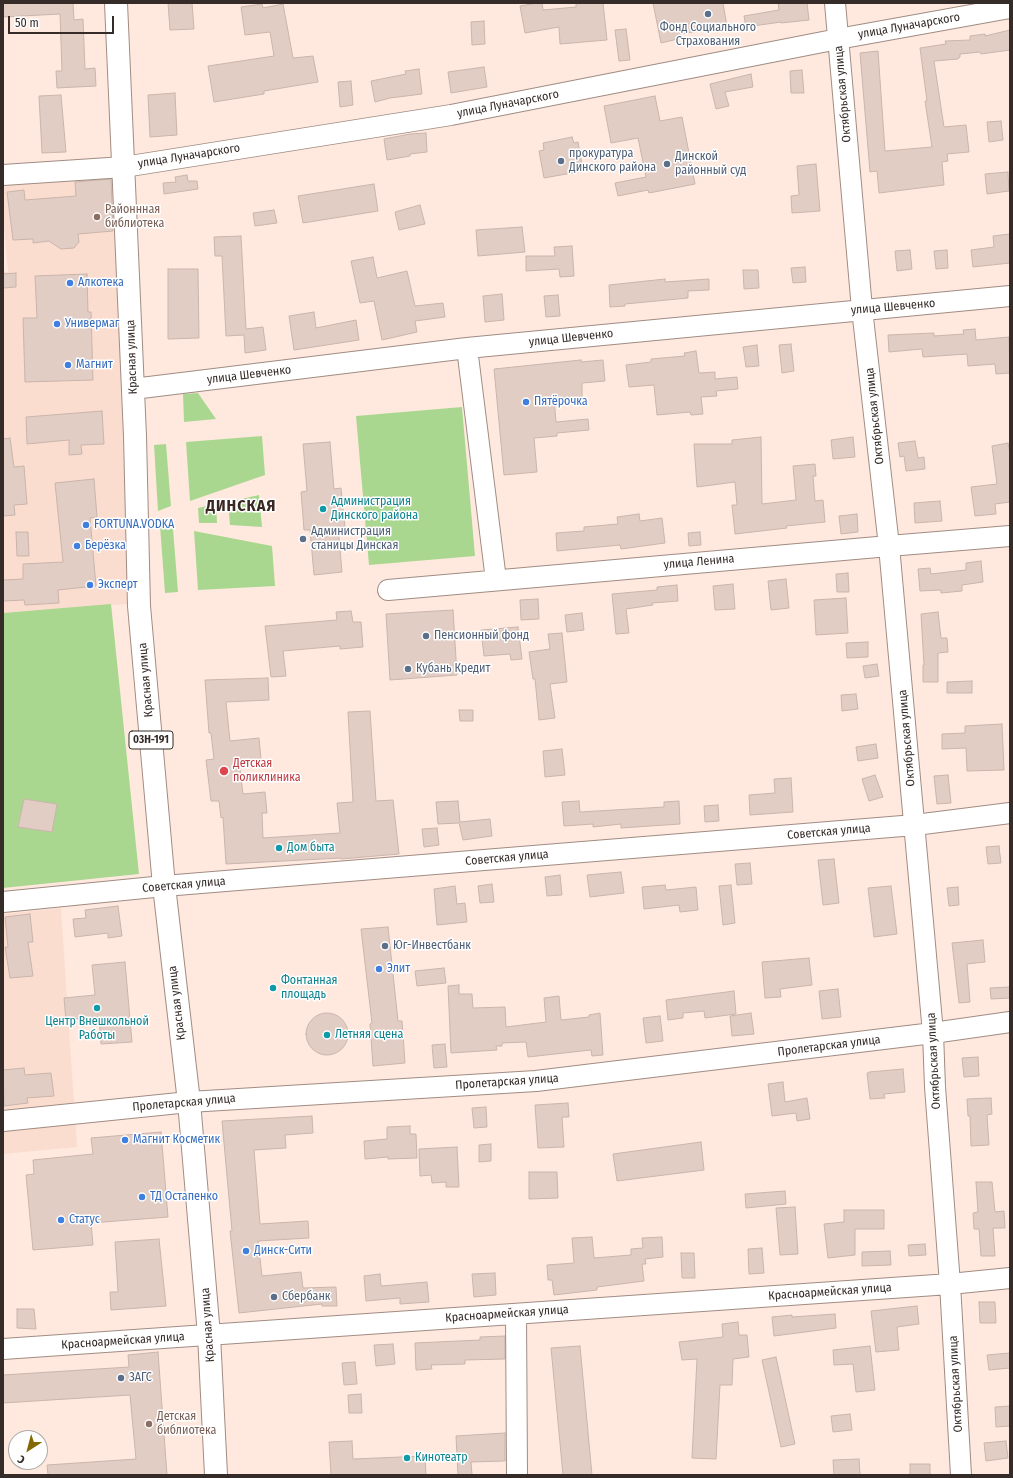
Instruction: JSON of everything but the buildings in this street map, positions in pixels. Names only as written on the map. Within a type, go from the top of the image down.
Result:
[{"type":"main road","name":"Красная улица","points":[[116,3],[135,436],[140,606],[164,886],[188,1102],[209,1335],[216,1475]]},
{"type":"street","name":"Октябрьская улица","points":[[835,3],[862,310],[889,546],[933,1033],[935,1087],[950,1284],[962,1475]]},
{"type":"street","name":"улица Луначарского","points":[[3,175],[124,166],[452,115],[838,39],[1010,8]]},
{"type":"street","name":"улица Шевченко","points":[[133,389],[467,348],[1010,296]]},
{"type":"street","points":[[467,348],[496,580]]},
{"type":"street","name":"улица Ленина","points":[[388,590],[1010,536]]},
{"type":"street","name":"Советская улица","points":[[3,902],[164,886],[915,825],[1010,813]]},
{"type":"street","name":"Пролетарская улица","points":[[3,1121],[188,1102],[536,1081],[933,1033],[1010,1022]]},
{"type":"street","name":"Красноармейская улица","points":[[3,1349],[950,1284],[1010,1278]]},
{"type":"street","points":[[516,1314],[517,1475]]},
{"type":"shaded area","points":[[119,172],[128,604],[3,613],[3,272],[8,272],[3,216],[3,181]]},
{"type":"shaded area","points":[[61,908],[77,1147],[3,1154],[3,914]]},
{"type":"green space","points":[[198,393],[216,419],[184,422],[183,394]]},
{"type":"green space","points":[[462,407],[475,556],[369,565],[356,416]]},
{"type":"green space","points":[[262,436],[265,475],[190,501],[186,442]]},
{"type":"green space","points":[[166,444],[171,506],[158,511],[154,445]]},
{"type":"green space","points":[[259,495],[262,527],[230,525],[228,502]]},
{"type":"green space","points":[[216,504],[217,523],[199,523],[198,508]]},
{"type":"green space","points":[[160,526],[173,529],[178,592],[165,593]]},
{"type":"green space","points":[[194,531],[272,546],[275,586],[198,590]]},
{"type":"green space","points":[[111,604],[139,874],[3,888],[3,613]]},
{"type":"place","name":"Фонд Социального Страхования","points":[[708,14]]},
{"type":"place","name":"прокуратура Динского района","points":[[561,161]]},
{"type":"place","name":"Динской районный суд","points":[[667,164]]},
{"type":"place","name":"Районнная библиотека","points":[[97,217]]},
{"type":"place","name":"Алкотека","points":[[70,283]]},
{"type":"place","name":"Универмаг","points":[[57,324]]},
{"type":"place","name":"Магнит","points":[[68,365]]},
{"type":"place","name":"Пятёрочка","points":[[526,402]]},
{"type":"place","name":"Администрация Динского района","points":[[323,509]]},
{"type":"place","name":"FORTUNA.VODKA","points":[[86,525]]},
{"type":"place","name":"Администрация станицы Динская","points":[[303,539]]},
{"type":"place","name":"Берёзка","points":[[77,546]]},
{"type":"place","name":"Эксперт","points":[[90,585]]},
{"type":"place","name":"Пенсионный фонд","points":[[426,636]]},
{"type":"place","name":"Кубань Кредит","points":[[408,669]]},
{"type":"place","name":"Детская поликлиника","points":[[224,771]]},
{"type":"place","name":"Дом быта","points":[[279,848]]},
{"type":"place","name":"Юг-Инвестбанк","points":[[385,946]]},
{"type":"place","name":"Элит","points":[[379,969]]},
{"type":"place","name":"Фонтанная площадь","points":[[273,988]]},
{"type":"place","name":"Центр Внешкольной Работы","points":[[97,1008]]},
{"type":"place","name":"Летняя сцена","points":[[327,1035]]},
{"type":"place","name":"Магнит Косметик","points":[[125,1140]]},
{"type":"place","name":"ТД Остапенко","points":[[142,1197]]},
{"type":"place","name":"Статус","points":[[61,1220]]},
{"type":"place","name":"Динск-Сити","points":[[246,1251]]},
{"type":"place","name":"Сбербанк","points":[[274,1297]]},
{"type":"place","name":"ЗАГС","points":[[121,1378]]},
{"type":"place","name":"Детская библиотека","points":[[149,1424]]},
{"type":"place","name":"Кинотеатр","points":[[407,1458]]},
{"type":"district","name":"ДИНСКАЯ","points":[[241,507]]}]
